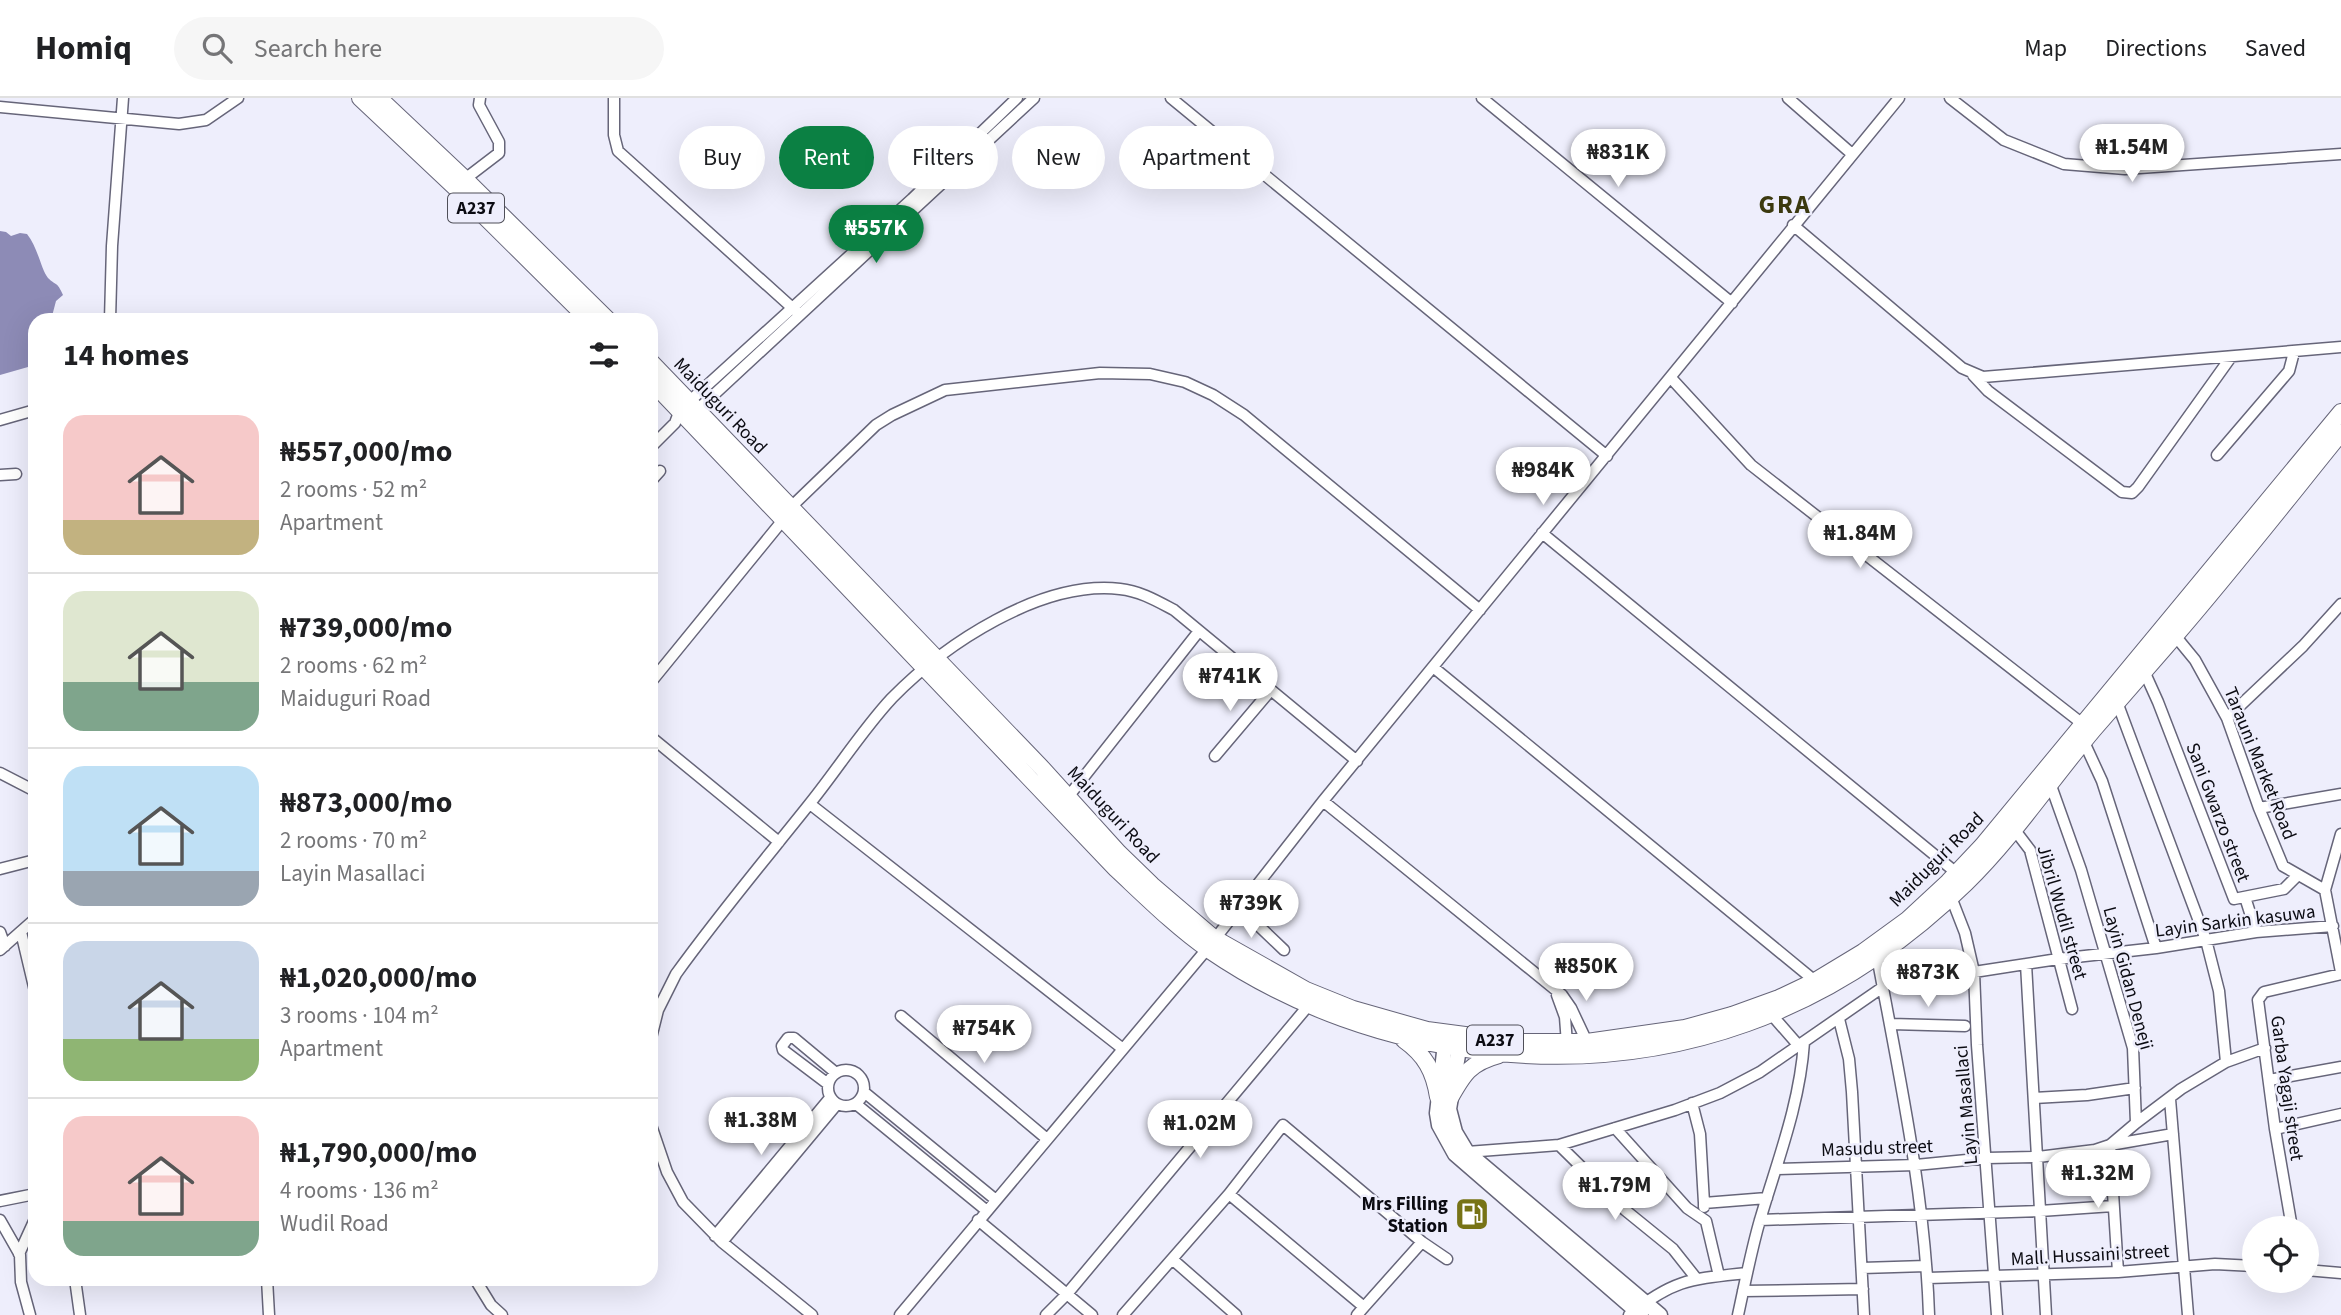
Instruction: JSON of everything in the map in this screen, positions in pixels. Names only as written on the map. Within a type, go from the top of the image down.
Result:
[{"type":"highway","name":"A237","points":[[360,98],[582,313]]},
{"type":"highway","name":"A237","points":[[379,98],[601,313]]},
{"type":"highway","name":"Maiduguri Road","points":[[658,372],[686,412]]},
{"type":"highway","name":"Maiduguri Road","points":[[658,387],[686,412],[930,662],[1069,797],[1119,853],[1211,944],[1353,1009],[1453,1041],[1504,1054],[1567,1056],[1609,1055],[1702,1037],[1771,1014],[1834,984],[1919,925],[1951,897],[1982,846],[2084,733],[2341,433]]},
{"type":"highway","name":"Maiduguri Road","points":[[930,662],[1116,869],[1150,901],[1279,991],[1308,1006],[1397,1034],[1453,1041],[1567,1044],[1697,1025],[1779,998],[1815,981],[1863,952],[1962,877],[2014,829],[2084,733],[2117,702],[2144,671],[2171,631],[2341,412]]},
{"type":"highway","points":[[1397,1034],[1421,1053],[1432,1069],[1443,1099],[1480,1060],[1504,1054]]},
{"type":"main road","points":[[1453,1041],[1439,1125],[1455,1154],[1486,1176],[1637,1311],[1660,1315]]},
{"type":"main road","points":[[1443,1099],[1450,1121],[1467,1152],[1486,1176]]},
{"type":"street","points":[[41,112],[42,98]]},
{"type":"street","points":[[110,313],[112,246],[123,98]]},
{"type":"street","points":[[0,107],[179,124],[206,120],[238,98]]},
{"type":"street","points":[[465,179],[499,153],[499,142],[479,105],[480,98]]},
{"type":"street","points":[[614,98],[614,145],[618,152],[796,312]]},
{"type":"street","points":[[796,312],[1017,98]]},
{"type":"street","points":[[658,440],[1034,98]]},
{"type":"street","points":[[1171,98],[1607,456]]},
{"type":"street","points":[[1482,98],[1732,303]]},
{"type":"street","points":[[1788,98],[1852,154]]},
{"type":"street","points":[[900,1315],[1211,944],[1323,801],[1899,98]]},
{"type":"street","points":[[1951,98],[2004,140],[2064,164],[2125,169],[2341,154]]},
{"type":"street","points":[[1793,225],[1962,368],[1983,377],[2341,347]]},
{"type":"street","points":[[2217,455],[2289,371],[2294,352]]},
{"type":"street","points":[[1972,374],[1988,391],[2122,492],[2132,493],[2231,356]]},
{"type":"street","points":[[658,673],[786,514],[876,425],[944,390],[1100,373],[1150,374],[1185,382],[1213,395],[1244,415],[1480,610]]},
{"type":"street","points":[[1671,378],[1751,465],[2084,733],[2155,948]]},
{"type":"street","points":[[0,420],[28,412]]},
{"type":"street","points":[[0,475],[16,474]]},
{"type":"street","points":[[1542,533],[1962,877]]},
{"type":"street","points":[[658,1010],[676,974],[890,700],[930,662],[985,626],[1020,608],[1075,590],[1120,589],[1151,597],[1174,610],[1357,761]]},
{"type":"street","points":[[2227,718],[2303,646],[2341,604]]},
{"type":"street","points":[[1069,797],[1199,631]]},
{"type":"street","name":"Tarauni Market Road","points":[[2171,631],[2194,660],[2227,718],[2283,866],[2325,890]]},
{"type":"street","points":[[1433,667],[1815,981]]},
{"type":"street","name":"Sani Gwarzo street","points":[[2144,671],[2232,896],[2237,900],[2284,889],[2298,875]]},
{"type":"street","points":[[1215,756],[1270,691]]},
{"type":"street","points":[[2117,702],[2206,940],[2219,991],[2227,1062]]},
{"type":"street","points":[[658,743],[779,842]]},
{"type":"street","points":[[0,773],[28,787]]},
{"type":"street","name":"Layin Gidan Deneji","points":[[2050,783],[2081,870],[2133,1048],[2136,1123]]},
{"type":"street","points":[[2259,808],[2341,794]]},
{"type":"street","points":[[1323,801],[1555,989],[1571,1008],[1587,1042]]},
{"type":"street","points":[[810,804],[1123,1049]]},
{"type":"street","name":"Jibril Wudil street","points":[[2014,829],[2030,850],[2073,1009]]},
{"type":"street","points":[[2341,834],[2325,890],[2341,973]]},
{"type":"street","points":[[0,869],[28,862]]},
{"type":"street","name":"Layin Masallaci","points":[[1951,897],[1965,933],[1974,972],[1997,1315]]},
{"type":"street","points":[[2245,897],[2256,932]]},
{"type":"street","points":[[1239,907],[1284,950]]},
{"type":"street","points":[[2,948],[28,926]]},
{"type":"street","name":"Layin Sarkin kasuwa","points":[[1974,972],[2256,932],[2333,926]]},
{"type":"street","points":[[0,932],[2,948]]},
{"type":"street","points":[[21,932],[28,962]]},
{"type":"street","points":[[1877,956],[1916,1165],[1928,1278],[1929,1315]]},
{"type":"street","points":[[2026,964],[2046,1315]]},
{"type":"street","name":"Garba Yagaji street","points":[[2290,1216],[2258,1000],[2263,992],[2341,973]]},
{"type":"street","points":[[1467,1152],[1559,1145],[1720,1093],[1760,1072],[1883,987]]},
{"type":"street","points":[[1555,989],[1566,1017],[1567,1044]]},
{"type":"street","points":[[1046,1315],[1067,1294],[1308,1006]]},
{"type":"street","points":[[1738,1315],[1746,1273],[1777,1169],[1801,1071],[1802,1044],[1771,1014]]},
{"type":"street","points":[[901,1016],[1047,1139]]},
{"type":"street","points":[[1839,1019],[1849,1059],[1852,1092],[1864,1315]]},
{"type":"street","points":[[1891,1024],[1965,1026]]},
{"type":"street","points":[[828,1084],[836,1073],[850,1070],[858,1075],[863,1083],[864,1093],[856,1104],[846,1107],[834,1101],[828,1084],[783,1050],[782,1046],[788,1038],[794,1038],[836,1073]]},
{"type":"street","points":[[2136,1123],[2227,1062],[2265,1048]]},
{"type":"street","points":[[2269,1080],[2341,1067]]},
{"type":"street","points":[[2034,1098],[2087,1095],[2135,1088]]},
{"type":"street","points":[[864,1093],[996,1200]]},
{"type":"street","points":[[2170,1098],[2188,1315]]},
{"type":"street","points":[[718,1239],[834,1101]]},
{"type":"street","points":[[1692,1103],[1700,1134],[1704,1219]]},
{"type":"street","points":[[856,1104],[986,1211]]},
{"type":"street","points":[[2276,1129],[2341,1114]]},
{"type":"street","name":"Masudu street","points":[[1777,1169],[1916,1165],[1987,1158],[2038,1157],[2095,1150],[2110,1145],[2136,1123]]},
{"type":"street","points":[[1123,1315],[1229,1194],[1283,1125],[1422,1242],[1447,1259]]},
{"type":"street","points":[[900,1139],[908,1128]]},
{"type":"street","points":[[1615,1128],[1687,1208],[1704,1219],[1719,1276]]},
{"type":"street","points":[[2118,1272],[2110,1145],[2173,1134]]},
{"type":"street","points":[[1559,1145],[1625,1210],[1673,1249],[1696,1278]]},
{"type":"street","points":[[658,1146],[667,1172],[683,1202],[718,1239],[812,1315]]},
{"type":"street","points":[[1229,1194],[1360,1311],[1422,1242]]},
{"type":"street","points":[[0,1201],[28,1195]]},
{"type":"street","points":[[1704,1203],[1767,1198]]},
{"type":"street","points":[[1760,1220],[2040,1211],[2113,1206]]},
{"type":"street","points":[[0,1220],[19,1254],[21,1282],[30,1315]]},
{"type":"street","points":[[978,1220],[1092,1315]]},
{"type":"street","points":[[19,1254],[28,1234]]},
{"type":"street","points":[[1172,1259],[1236,1315]]},
{"type":"street","name":"Mall. Hussaini street","points":[[1928,1278],[2242,1265]]},
{"type":"street","points":[[1861,1268],[1926,1266]]},
{"type":"street","points":[[2319,1271],[2341,1273]]},
{"type":"street","points":[[1637,1311],[1667,1288],[1696,1278],[1746,1273]]},
{"type":"street","points":[[76,1286],[80,1315]]},
{"type":"street","points":[[267,1286],[269,1315]]},
{"type":"street","points":[[479,1286],[491,1305],[502,1315]]},
{"type":"street","points":[[1743,1291],[1863,1289]]},
{"type":"water","points":[[0,231],[11,236],[27,234],[48,278],[58,286],[63,295],[56,301],[53,313],[28,313],[28,367],[0,375]]},
{"type":"place","name":"Mrs Filling Station","points":[[1472,1214]]},
{"type":"district","name":"GRA","points":[[1785,204]]}]
